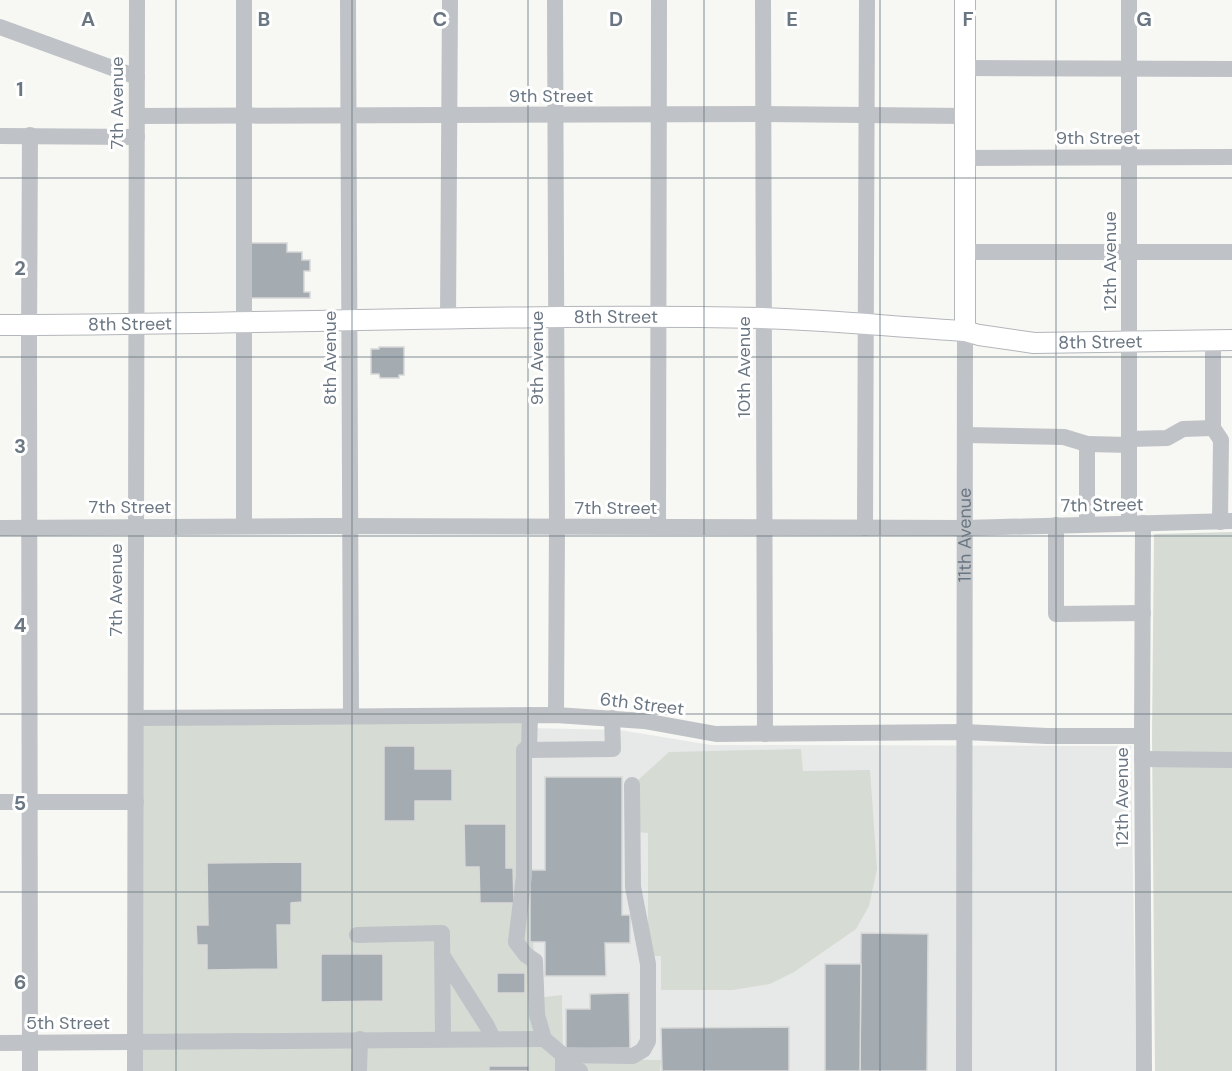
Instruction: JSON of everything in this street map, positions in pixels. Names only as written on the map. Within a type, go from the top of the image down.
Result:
[{"type":"main road","name":"11th Avenue","points":[[965,0],[965,331]]},
{"type":"main road","name":"8th Street","points":[[0,325],[763,318],[965,331],[1034,343],[1222,341]]},
{"type":"street","name":"7th Avenue","points":[[135,1071],[137,0]]},
{"type":"street","points":[[244,0],[244,526]]},
{"type":"street","name":"8th Avenue","points":[[348,0],[351,716]]},
{"type":"street","points":[[448,320],[450,0]]},
{"type":"street","name":"9th Avenue","points":[[555,0],[556,715]]},
{"type":"street","points":[[658,527],[659,0]]},
{"type":"street","name":"10th Avenue","points":[[763,0],[765,734]]},
{"type":"street","points":[[865,528],[867,0]]},
{"type":"street","name":"12th Avenue","points":[[1129,0],[1129,442],[1143,613],[1144,1071]]},
{"type":"street","points":[[0,27],[137,77]]},
{"type":"street","points":[[965,68],[1232,69]]},
{"type":"street","name":"9th Street","points":[[137,117],[763,114],[965,116]]},
{"type":"street","points":[[30,135],[30,1071]]},
{"type":"street","points":[[0,136],[137,137]]},
{"type":"street","name":"9th Street","points":[[965,158],[1232,157]]},
{"type":"street","points":[[965,252],[1232,252]]},
{"type":"street","name":"11th Avenue","points":[[964,1071],[965,331]]},
{"type":"street","points":[[1222,341],[1213,428],[1221,440],[1226,521]]},
{"type":"street","points":[[965,435],[1064,437],[1088,444],[1167,438],[1183,429],[1213,428]]},
{"type":"street","points":[[1088,444],[1088,524]]},
{"type":"street","name":"7th Street","points":[[0,528],[244,526],[965,528],[1226,521]]},
{"type":"street","points":[[1056,525],[1056,614],[1143,613]]},
{"type":"street","points":[[529,750],[530,715]]},
{"type":"street","name":"6th Street","points":[[136,718],[556,715],[644,721],[716,734],[964,732],[1142,736]]},
{"type":"street","points":[[580,1071],[563,1063],[544,1039],[537,1015],[535,961],[526,955],[516,942],[523,887],[524,750],[613,749],[612,718]]},
{"type":"street","points":[[1142,759],[1232,760]]},
{"type":"street","points":[[563,1063],[633,1056],[643,1050],[648,1041],[648,964],[633,886],[632,785]]},
{"type":"street","points":[[0,802],[135,802]]},
{"type":"street","points":[[357,935],[442,933],[443,1039]]},
{"type":"street","points":[[442,955],[493,1039]]},
{"type":"street","points":[[359,1071],[360,1039]]},
{"type":"street","name":"5th Street","points":[[0,1043],[544,1039]]},
{"type":"shaded area","points":[[1232,532],[1232,1071],[1155,1071],[1152,736],[1154,534]]},
{"type":"shaded area","points":[[522,715],[536,998],[562,995],[563,1059],[661,1060],[660,1071],[135,1071],[136,718]]},
{"type":"shaded area","points":[[529,728],[620,730],[711,745],[1131,746],[1136,1071],[147,1071]]},
{"type":"shaded area","points":[[801,749],[803,771],[870,770],[877,869],[869,906],[856,929],[794,972],[770,984],[732,990],[661,990],[661,956],[648,956],[648,833],[636,832],[637,781],[669,752]]},
{"type":"building","points":[[247,243],[287,243],[287,252],[302,252],[302,260],[310,260],[310,271],[304,271],[304,292],[310,292],[310,298],[247,298]]},
{"type":"building","points":[[379,347],[404,347],[404,375],[399,375],[399,378],[380,378],[379,374],[371,374],[371,349],[379,349]]},
{"type":"building","points":[[384,746],[415,746],[415,769],[452,769],[452,801],[415,801],[415,821],[384,821]]},
{"type":"building","points":[[545,777],[622,777],[622,915],[630,915],[630,943],[605,943],[606,976],[545,976],[545,942],[530,942],[530,870],[545,870]]},
{"type":"building","points":[[464,824],[506,824],[506,868],[513,868],[514,903],[480,903],[479,867],[465,867]]},
{"type":"building","points":[[302,862],[302,902],[291,903],[291,925],[277,925],[278,969],[207,970],[207,945],[197,945],[196,925],[208,925],[207,863]]},
{"type":"building","points":[[861,933],[928,934],[927,1071],[860,1071]]},
{"type":"building","points":[[321,954],[383,954],[383,1001],[321,1002]]},
{"type":"building","points":[[825,964],[861,964],[860,1071],[825,1071]]},
{"type":"building","points":[[497,973],[525,973],[525,993],[497,993]]},
{"type":"building","points":[[629,993],[630,1048],[566,1049],[566,1009],[590,1009],[590,994]]},
{"type":"building","points":[[789,1027],[789,1071],[662,1071],[661,1028]]},
{"type":"building","points":[[489,1066],[529,1066],[529,1071],[489,1071]]}]
